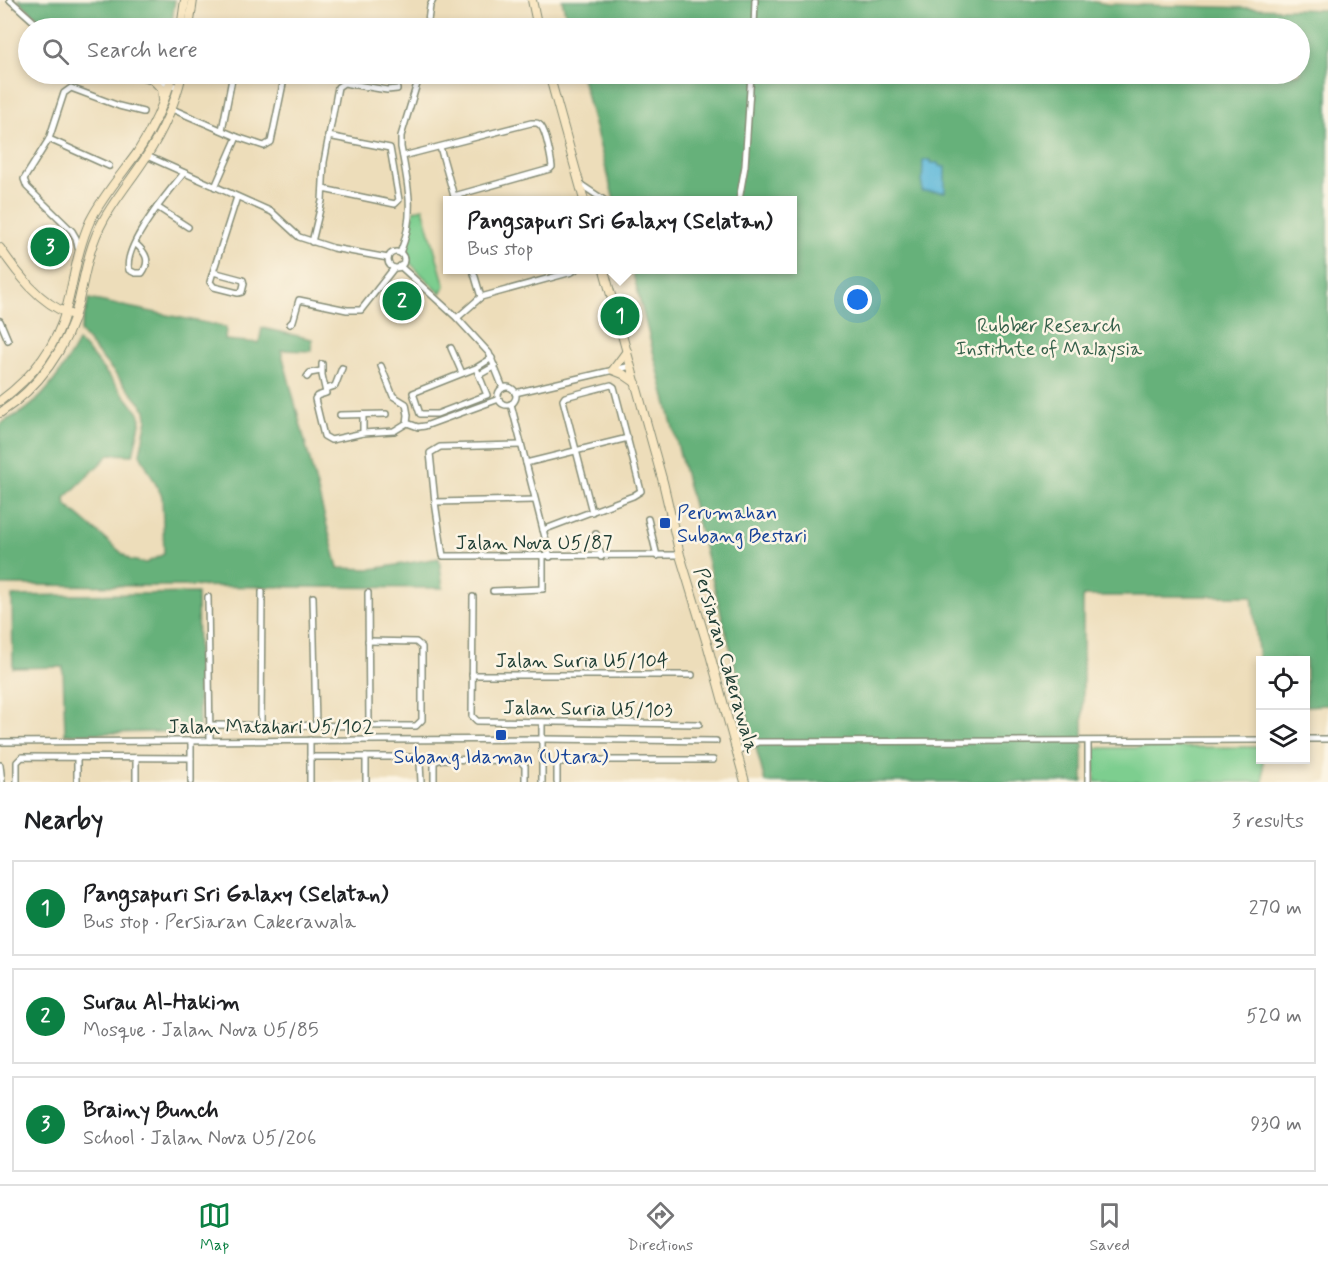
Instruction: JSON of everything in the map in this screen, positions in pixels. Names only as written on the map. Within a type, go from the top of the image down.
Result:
[{"type":"main road","points":[[182,18],[185,0]]},
{"type":"main road","points":[[190,18],[193,0]]},
{"type":"main road","points":[[532,0],[536,18]]},
{"type":"main road","points":[[157,84],[162,90],[163,103]]},
{"type":"main road","points":[[0,413],[17,402],[45,372],[59,351],[74,316],[94,240],[103,220],[147,156],[172,109],[180,84]]},
{"type":"main road","points":[[552,84],[583,196]]},
{"type":"main road","points":[[0,402],[32,372],[48,352],[60,331],[78,256],[90,223],[151,130],[170,85]]},
{"type":"main road","points":[[1,252],[26,282],[51,303],[74,316]]},
{"type":"main road","name":"Persiaran Cakerawala","points":[[605,274],[663,482],[680,555],[745,782]]},
{"type":"main road","points":[[51,303],[68,302]]},
{"type":"main road","points":[[51,303],[59,314],[60,331]]},
{"type":"main road","points":[[627,351],[613,370],[636,383]]},
{"type":"street","points":[[10,0],[30,18]]},
{"type":"street","points":[[754,18],[755,0]]},
{"type":"street","points":[[428,18],[430,2]]},
{"type":"street","points":[[167,84],[179,87]]},
{"type":"street","points":[[222,130],[230,84]]},
{"type":"street","points":[[172,109],[258,146],[264,146],[272,142],[283,84]]},
{"type":"street","points":[[312,242],[323,189],[328,136],[338,87],[341,84],[387,90],[397,89]]},
{"type":"street","points":[[400,253],[408,228],[411,208],[401,141],[417,84]]},
{"type":"street","points":[[740,196],[750,84]]},
{"type":"street","points":[[78,256],[78,243],[72,231],[27,187],[24,180],[49,139],[65,90],[71,88],[142,112]]},
{"type":"street","points":[[403,156],[534,123],[542,127],[552,167],[547,172],[462,196]]},
{"type":"street","points":[[323,189],[395,204],[398,202],[390,148],[328,136]]},
{"type":"street","points":[[215,187],[237,137]]},
{"type":"street","points":[[49,139],[109,166]]},
{"type":"street","points":[[440,147],[454,196]]},
{"type":"street","points":[[147,156],[272,213],[299,237],[333,248],[388,258]]},
{"type":"street","points":[[136,244],[146,253],[147,267],[142,273],[129,270],[127,264],[143,228],[184,173]]},
{"type":"street","points":[[580,184],[597,196]]},
{"type":"street","points":[[213,272],[243,280],[242,292],[212,286],[210,282],[213,272],[237,197]]},
{"type":"street","points":[[157,207],[188,227]]},
{"type":"street","points":[[72,231],[80,233],[90,223]]},
{"type":"street","points":[[393,268],[389,265],[388,258],[392,252],[400,253],[404,258],[400,267]]},
{"type":"street","points":[[290,324],[293,321],[298,300],[347,310],[361,310],[393,268],[400,267],[457,318],[492,358],[503,388]]},
{"type":"street","points":[[474,274],[481,297]]},
{"type":"street","points":[[457,318],[481,297],[568,274]]},
{"type":"street","points":[[0,321],[8,340]]},
{"type":"street","points":[[451,348],[462,374]]},
{"type":"street","points":[[476,368],[486,395],[437,414],[420,414],[413,393],[476,368],[492,358]]},
{"type":"street","points":[[322,364],[321,371],[326,393],[315,399],[324,436],[331,440],[363,433],[394,431],[407,423]]},
{"type":"street","points":[[381,366],[393,396],[406,404],[407,423]]},
{"type":"street","points":[[479,375],[495,366]]},
{"type":"street","points":[[515,393],[631,366]]},
{"type":"street","points":[[326,389],[335,386],[342,368]]},
{"type":"street","points":[[307,377],[310,373],[321,371]]},
{"type":"street","points":[[543,530],[592,512],[633,496],[641,490],[614,387],[609,385],[564,398],[592,512]]},
{"type":"street","points":[[503,388],[512,388],[515,393],[516,398],[511,404]]},
{"type":"street","points":[[503,388],[498,394],[499,399],[505,404],[511,404]]},
{"type":"street","points":[[407,423],[418,427],[425,426],[499,399]]},
{"type":"street","points":[[493,591],[543,589],[546,557],[543,530],[511,404]]},
{"type":"street","points":[[340,416],[386,414]]},
{"type":"street","points":[[363,415],[363,433]]},
{"type":"street","points":[[526,464],[628,438]]},
{"type":"street","name":"Jalan Nova U5/87","points":[[521,445],[433,449],[429,458],[441,553],[445,557],[680,555]]},
{"type":"street","points":[[435,502],[535,500]]},
{"type":"street","points":[[648,519],[657,556]]},
{"type":"street","points":[[596,534],[601,557]]},
{"type":"street","points":[[261,726],[262,592]]},
{"type":"street","points":[[368,593],[369,726]]},
{"type":"street","points":[[208,597],[210,741]]},
{"type":"street","points":[[313,597],[316,726]]},
{"type":"street","points":[[472,597],[472,675]]},
{"type":"street","points":[[210,725],[416,726],[420,724],[422,720],[422,647],[417,642],[368,641]]},
{"type":"street","name":"Jalan Suria U5/104","points":[[472,675],[692,675]]},
{"type":"street","name":"Jalan Suria U5/103","points":[[472,675],[472,716],[477,722],[699,724]]},
{"type":"street","points":[[542,722],[542,782]]},
{"type":"street","points":[[732,735],[757,742],[1256,740]]},
{"type":"street","name":"Jalan Matahari U5/102","points":[[0,742],[542,739],[716,741]]},
{"type":"street","points":[[1310,739],[1328,739]]},
{"type":"street","points":[[310,740],[310,782]]},
{"type":"street","points":[[191,741],[191,782]]},
{"type":"street","points":[[737,751],[757,742]]},
{"type":"street","points":[[1088,742],[1088,782]]},
{"type":"street","points":[[17,782],[17,762],[22,757],[191,758]]},
{"type":"street","points":[[77,757],[77,782]]},
{"type":"street","points":[[310,757],[416,758],[421,766],[421,782]]},
{"type":"street","points":[[366,757],[366,782]]},
{"type":"street","points":[[136,758],[136,782]]},
{"type":"street","points":[[434,782],[436,760],[516,760],[523,763],[525,782]]},
{"type":"street","points":[[558,782],[557,765],[565,760],[713,760]]},
{"type":"street","points":[[0,765],[2,782]]},
{"type":"green space","points":[[18,0],[175,0],[172,18],[39,18]]},
{"type":"green space","name":"Rubber Research Institute of Malaysia","points":[[562,0],[1085,0],[1107,4],[1328,10],[1328,705],[1310,706],[1310,656],[1259,656],[1252,596],[1083,596],[1083,782],[765,782],[633,274],[797,274],[797,196],[613,196],[584,84],[1310,84],[1310,18],[566,18]]},
{"type":"green space","points":[[423,208],[445,286],[440,293],[410,263],[407,247],[414,210]]},
{"type":"green space","points":[[89,299],[226,327],[225,340],[259,343],[262,328],[312,339],[311,351],[281,350],[338,568],[372,569],[439,558],[443,588],[0,585],[0,424],[25,410],[49,388],[78,342],[84,346],[139,413],[141,419],[133,455],[110,454],[65,498],[66,505],[130,560],[146,563],[164,554],[162,496],[140,454],[147,419],[146,410],[80,332]]},
{"type":"green space","points":[[197,593],[199,731],[65,734],[63,667],[13,668],[12,596]]},
{"type":"green space","points":[[1256,747],[1256,764],[1263,764],[1263,782],[1095,782],[1095,748]]},
{"type":"water","points":[[923,160],[931,160],[931,163],[938,163],[939,166],[945,167],[945,192],[922,191]]},
{"type":"place","name":"Brainy Bunch","points":[[50,247]]},
{"type":"place","name":"Surau Al-Hakim","points":[[402,301]]},
{"type":"place","name":"Pangsapuri Sri Galaxy (Selatan)","points":[[620,316]]},
{"type":"place","name":"Perumahan Subang Bestari","points":[[665,523]]},
{"type":"place","name":"Subang Idaman (Utara)","points":[[501,735]]}]
